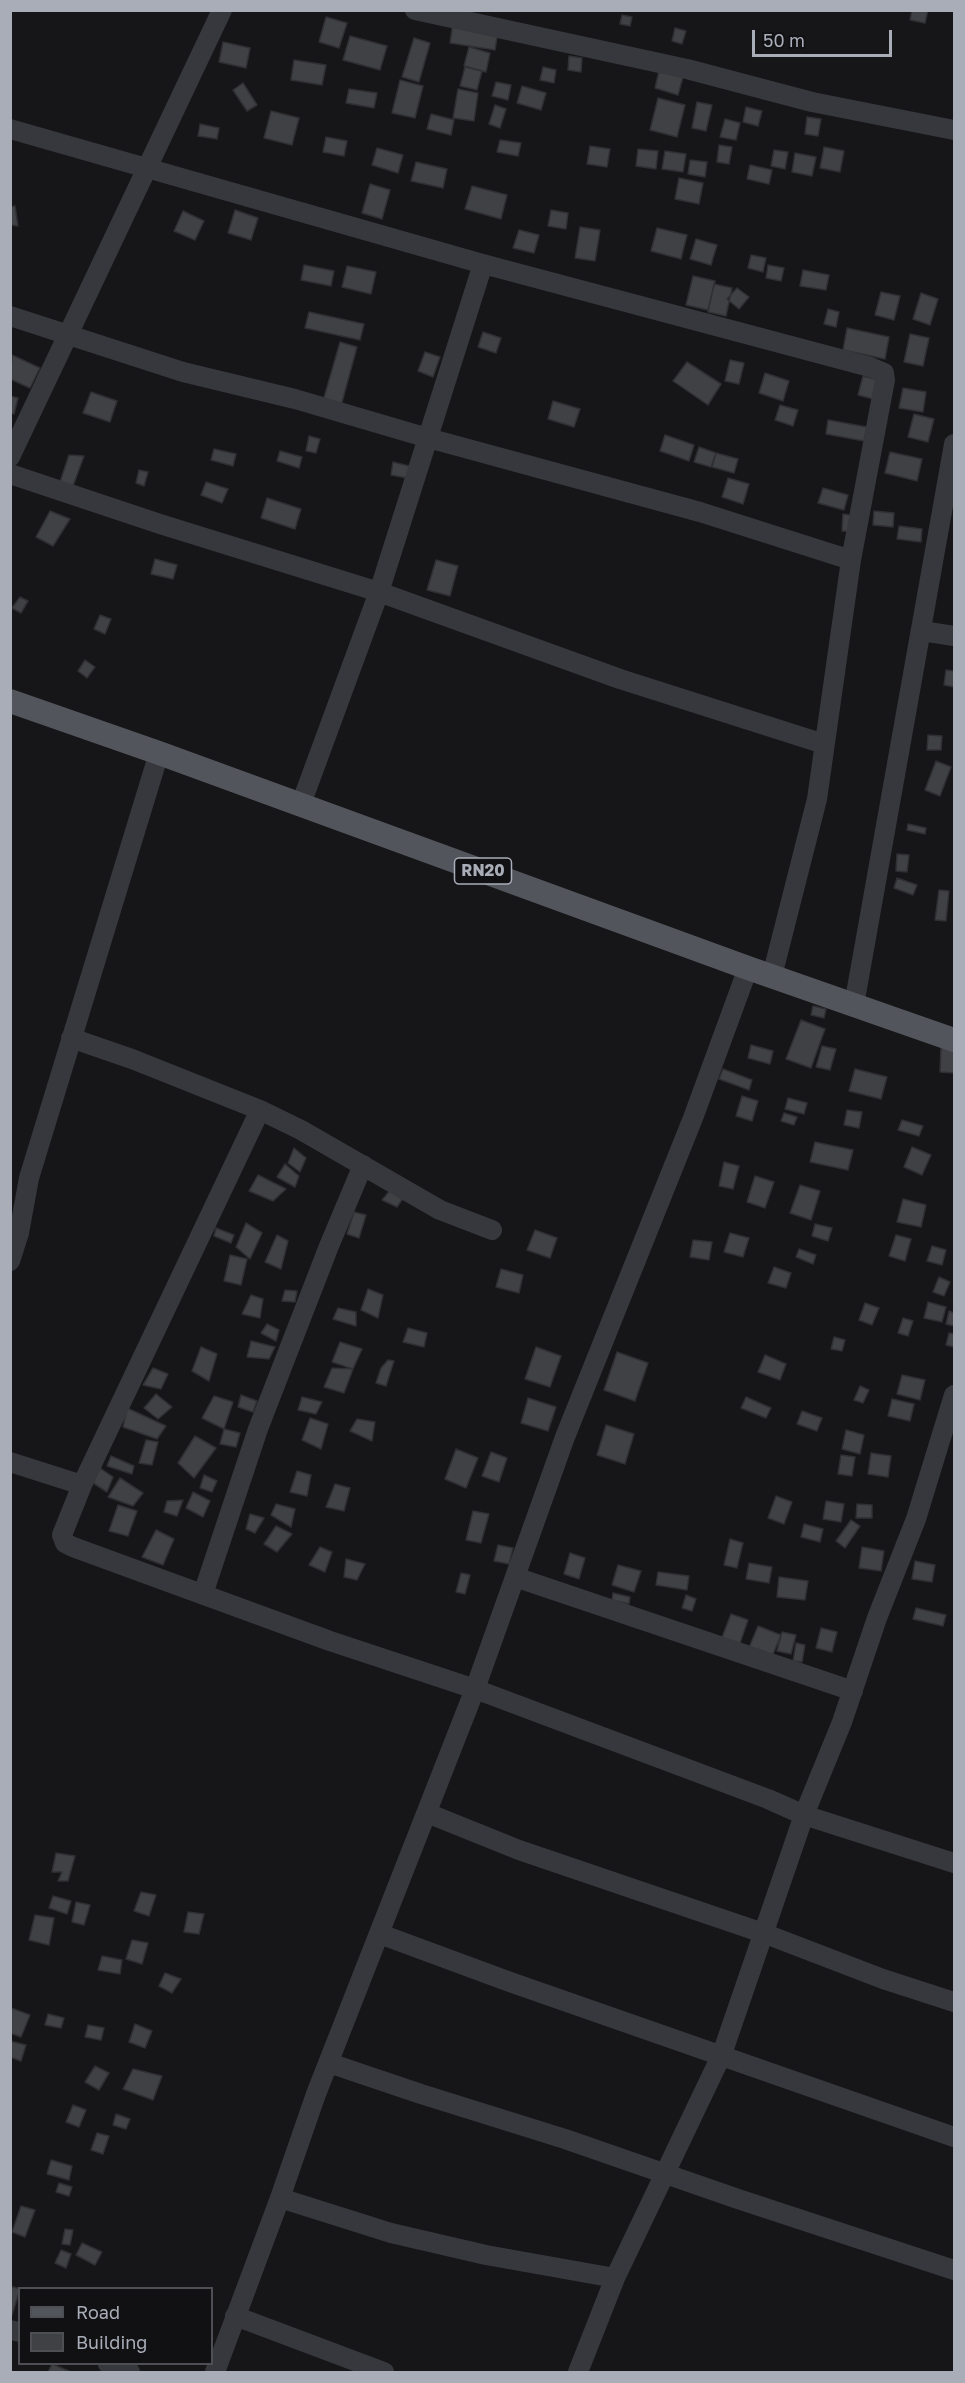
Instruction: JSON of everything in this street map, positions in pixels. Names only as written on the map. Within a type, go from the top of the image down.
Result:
[{"type":"main road","name":"RN20","points":[[10,701],[954,1041]]},
{"type":"street","points":[[10,457],[222,10]]},
{"type":"street","points":[[414,10],[687,69],[812,102],[954,130]]},
{"type":"street","points":[[10,129],[483,264],[882,371],[885,380],[851,560],[817,799],[772,976]]},
{"type":"street","points":[[301,804],[379,592],[483,264]]},
{"type":"street","points":[[10,316],[183,372],[295,399],[428,438],[700,512],[851,560]]},
{"type":"street","points":[[854,1005],[954,444]]},
{"type":"street","points":[[10,474],[160,524],[379,592],[620,679],[824,744]]},
{"type":"street","points":[[922,631],[954,636]]},
{"type":"street","points":[[10,1261],[19,1233],[29,1178],[159,753]]},
{"type":"street","points":[[215,2373],[329,2062],[475,1689],[565,1437],[693,1118],[748,968]]},
{"type":"street","points":[[71,1038],[151,1066],[260,1110],[440,1210],[492,1230]]},
{"type":"street","points":[[260,1110],[82,1485],[62,1535],[65,1543],[134,1571],[330,1641],[475,1689],[768,1799],[804,1815],[954,1863]]},
{"type":"street","points":[[203,1594],[258,1429],[329,1246],[363,1166]]},
{"type":"street","points":[[578,2373],[615,2278],[722,2054],[804,1815],[916,1519],[954,1395]]},
{"type":"street","points":[[10,1462],[82,1485]]},
{"type":"street","points":[[515,1577],[853,1690]]},
{"type":"street","points":[[427,1813],[519,1850],[763,1933],[883,1979],[954,2002]]},
{"type":"street","points":[[380,1934],[510,1982],[722,2054],[954,2137]]},
{"type":"street","points":[[329,2062],[954,2270]]},
{"type":"street","points":[[280,2198],[391,2234],[486,2255],[615,2278]]},
{"type":"street","points":[[235,2316],[384,2373]]},
{"type":"street","points":[[110,2365],[130,2373]]},
{"type":"building","points":[[912,10],[928,10],[925,23],[910,20]]},
{"type":"building","points":[[622,15],[632,17],[630,26],[620,24]]},
{"type":"building","points":[[326,17],[347,23],[339,48],[319,42]]},
{"type":"building","points":[[453,23],[498,31],[495,50],[450,43]]},
{"type":"building","points":[[675,28],[686,31],[682,44],[672,41]]},
{"type":"building","points":[[350,36],[387,46],[380,70],[343,60]]},
{"type":"building","points":[[414,38],[430,43],[419,82],[402,77]]},
{"type":"building","points":[[223,42],[250,48],[246,68],[219,62]]},
{"type":"building","points":[[469,47],[490,53],[486,72],[464,66]]},
{"type":"building","points":[[569,56],[582,58],[581,72],[568,70]]},
{"type":"building","points":[[294,60],[326,65],[322,85],[291,80]]},
{"type":"building","points":[[465,67],[482,71],[477,90],[460,86]]},
{"type":"building","points":[[543,67],[556,70],[554,83],[540,80]]},
{"type":"building","points":[[659,71],[683,77],[678,95],[655,88]]},
{"type":"building","points":[[400,80],[423,86],[415,118],[392,113]]},
{"type":"building","points":[[496,82],[511,85],[508,100],[492,96]]},
{"type":"building","points":[[243,83],[257,105],[247,111],[233,90]]},
{"type":"building","points":[[522,86],[546,93],[541,110],[517,103]]},
{"type":"building","points":[[349,89],[377,93],[374,108],[346,103]]},
{"type":"building","points":[[458,89],[478,93],[474,121],[453,118]]},
{"type":"building","points":[[658,98],[685,105],[677,137],[650,130]]},
{"type":"building","points":[[697,102],[712,105],[706,131],[692,128]]},
{"type":"building","points":[[495,105],[506,109],[500,128],[489,124]]},
{"type":"building","points":[[746,107],[762,111],[758,126],[743,122]]},
{"type":"building","points":[[271,111],[299,118],[292,145],[264,138]]},
{"type":"building","points":[[431,114],[454,120],[451,135],[427,129]]},
{"type":"building","points":[[807,117],[821,119],[818,136],[805,134]]},
{"type":"building","points":[[725,119],[740,123],[736,140],[720,137]]},
{"type":"building","points":[[200,124],[219,128],[217,139],[198,136]]},
{"type":"building","points":[[326,137],[347,141],[344,156],[323,152]]},
{"type":"building","points":[[500,140],[521,143],[518,156],[497,152]]},
{"type":"building","points":[[719,145],[732,147],[729,164],[717,162]]},
{"type":"building","points":[[590,146],[610,149],[607,167],[587,164]]},
{"type":"building","points":[[824,147],[844,151],[840,172],[820,168]]},
{"type":"building","points":[[377,148],[403,155],[398,173],[372,165]]},
{"type":"building","points":[[638,149],[658,151],[656,169],[636,166]]},
{"type":"building","points":[[774,150],[788,152],[785,169],[771,166]]},
{"type":"building","points":[[665,151],[686,154],[683,172],[662,169]]},
{"type":"building","points":[[795,153],[816,157],[812,176],[792,172]]},
{"type":"building","points":[[690,160],[707,162],[705,177],[688,174]]},
{"type":"building","points":[[416,162],[447,169],[443,188],[411,181]]},
{"type":"building","points":[[750,165],[772,170],[769,184],[747,179]]},
{"type":"building","points":[[679,178],[703,183],[699,204],[675,199]]},
{"type":"building","points":[[370,184],[390,190],[382,219],[362,213]]},
{"type":"building","points":[[472,186],[507,195],[501,219],[465,209]]},
{"type":"building","points":[[15,206],[18,226],[10,225],[10,207]]},
{"type":"building","points":[[235,210],[258,218],[251,240],[228,233]]},
{"type":"building","points":[[551,210],[568,213],[566,229],[548,226]]},
{"type":"building","points":[[183,211],[204,221],[195,240],[174,231]]},
{"type":"building","points":[[580,227],[600,230],[595,261],[575,258]]},
{"type":"building","points":[[657,228],[687,235],[681,259],[651,251]]},
{"type":"building","points":[[519,230],[539,235],[534,253],[513,248]]},
{"type":"building","points":[[696,239],[717,245],[711,265],[690,259]]},
{"type":"building","points":[[751,255],[766,258],[763,272],[748,268]]},
{"type":"building","points":[[304,265],[334,271],[331,286],[301,280]]},
{"type":"building","points":[[768,265],[784,268],[781,281],[766,278]]},
{"type":"building","points":[[347,266],[376,272],[371,294],[342,287]]},
{"type":"building","points":[[803,270],[829,275],[826,290],[800,286]]},
{"type":"building","points":[[693,276],[715,281],[708,310],[686,305]]},
{"type":"building","points":[[714,284],[732,288],[726,316],[708,312]]},
{"type":"building","points":[[737,288],[749,297],[739,309],[727,299]]},
{"type":"building","points":[[881,292],[900,296],[894,320],[875,315]]},
{"type":"building","points":[[921,293],[938,299],[930,325],[913,319]]},
{"type":"building","points":[[828,309],[839,312],[836,327],[824,324]]},
{"type":"building","points":[[309,312],[364,324],[360,340],[305,328]]},
{"type":"building","points":[[847,328],[889,337],[885,359],[843,350]]},
{"type":"building","points":[[483,332],[501,338],[496,353],[478,347]]},
{"type":"building","points":[[910,334],[929,338],[923,366],[904,362]]},
{"type":"building","points":[[340,342],[357,347],[341,406],[323,401]]},
{"type":"building","points":[[425,352],[440,357],[433,377],[418,371]]},
{"type":"building","points":[[12,355],[40,368],[30,388],[10,379]]},
{"type":"building","points":[[730,360],[744,363],[739,384],[725,381]]},
{"type":"building","points":[[687,362],[721,384],[708,405],[673,381]]},
{"type":"building","points":[[765,373],[789,381],[783,401],[759,393]]},
{"type":"building","points":[[863,376],[882,381],[877,400],[858,395]]},
{"type":"building","points":[[903,388],[926,392],[923,412],[899,408]]},
{"type":"building","points":[[91,392],[117,401],[110,422],[83,413]]},
{"type":"building","points":[[10,396],[18,398],[14,414],[10,413]]},
{"type":"building","points":[[553,401],[580,409],[574,427],[548,419]]},
{"type":"building","points":[[780,405],[798,410],[793,426],[775,420]]},
{"type":"building","points":[[914,414],[934,419],[928,442],[908,437]]},
{"type":"building","points":[[828,420],[867,427],[864,441],[826,434]]},
{"type":"building","points":[[665,435],[694,445],[689,461],[660,451]]},
{"type":"building","points":[[309,436],[320,439],[316,453],[306,451]]},
{"type":"building","points":[[699,447],[716,453],[711,467],[694,462]]},
{"type":"building","points":[[214,449],[236,454],[233,466],[211,460]]},
{"type":"building","points":[[280,451],[302,457],[299,468],[277,461]]},
{"type":"building","points":[[890,452],[922,459],[917,481],[885,473]]},
{"type":"building","points":[[716,453],[738,459],[734,473],[712,467]]},
{"type":"building","points":[[69,455],[84,456],[73,486],[60,482]]},
{"type":"building","points":[[393,462],[409,466],[407,478],[391,475]]},
{"type":"building","points":[[139,470],[148,472],[144,486],[136,483]]},
{"type":"building","points":[[728,478],[749,484],[743,504],[722,497]]},
{"type":"building","points":[[206,482],[228,489],[222,503],[201,495]]},
{"type":"building","points":[[823,488],[848,495],[844,510],[818,503]]},
{"type":"building","points":[[267,498],[301,509],[295,529],[261,518]]},
{"type":"building","points":[[50,511],[70,519],[53,546],[36,537]]},
{"type":"building","points":[[874,511],[894,513],[893,527],[873,525]]},
{"type":"building","points":[[843,514],[856,516],[855,532],[842,531]]},
{"type":"building","points":[[899,526],[922,529],[921,542],[897,539]]},
{"type":"building","points":[[155,559],[177,565],[173,579],[151,574]]},
{"type":"building","points":[[436,560],[458,566],[450,596],[427,590]]},
{"type":"building","points":[[20,597],[28,601],[21,613],[12,608]]},
{"type":"building","points":[[100,615],[111,619],[105,634],[94,629]]},
{"type":"building","points":[[85,660],[95,667],[87,678],[78,671]]},
{"type":"building","points":[[946,670],[954,671],[954,687],[944,685]]},
{"type":"building","points":[[928,735],[942,736],[941,750],[927,750]]},
{"type":"building","points":[[936,761],[951,767],[940,796],[925,790]]},
{"type":"building","points":[[908,824],[926,828],[925,834],[907,830]]},
{"type":"building","points":[[897,854],[909,855],[907,872],[896,871]]},
{"type":"building","points":[[897,878],[917,885],[913,895],[894,888]]},
{"type":"building","points":[[939,890],[949,891],[946,921],[935,920]]},
{"type":"building","points":[[813,1006],[826,1009],[824,1018],[811,1015]]},
{"type":"building","points":[[801,1020],[825,1029],[811,1068],[786,1059]]},
{"type":"building","points":[[751,1045],[773,1051],[770,1064],[748,1058]]},
{"type":"building","points":[[822,1046],[836,1049],[830,1070],[816,1067]]},
{"type":"building","points":[[941,1048],[954,1048],[954,1073],[940,1072]]},
{"type":"building","points":[[723,1069],[752,1080],[749,1090],[719,1079]]},
{"type":"building","points":[[855,1069],[887,1077],[881,1099],[849,1091]]},
{"type":"building","points":[[742,1096],[758,1101],[752,1121],[736,1116]]},
{"type":"building","points":[[788,1098],[807,1103],[804,1114],[785,1109]]},
{"type":"building","points":[[847,1110],[862,1112],[859,1128],[844,1125]]},
{"type":"building","points":[[784,1113],[797,1117],[794,1125],[781,1121]]},
{"type":"building","points":[[902,1120],[923,1126],[919,1136],[898,1130]]},
{"type":"building","points":[[815,1142],[853,1150],[848,1170],[810,1162]]},
{"type":"building","points":[[912,1147],[931,1155],[922,1175],[904,1167]]},
{"type":"building","points":[[294,1148],[306,1158],[300,1172],[288,1163]]},
{"type":"building","points":[[724,1162],[739,1166],[733,1189],[719,1186]]},
{"type":"building","points":[[285,1164],[299,1176],[295,1187],[277,1177]]},
{"type":"building","points":[[258,1175],[286,1189],[273,1201],[249,1191]]},
{"type":"building","points":[[755,1176],[774,1182],[765,1208],[747,1202]]},
{"type":"building","points":[[800,1185],[820,1191],[811,1220],[790,1213]]},
{"type":"building","points":[[391,1189],[404,1197],[397,1207],[382,1200]]},
{"type":"building","points":[[903,1199],[926,1205],[921,1227],[897,1222]]},
{"type":"building","points":[[354,1212],[366,1215],[359,1238],[347,1234]]},
{"type":"building","points":[[246,1223],[262,1233],[250,1259],[236,1247]]},
{"type":"building","points":[[815,1224],[832,1228],[828,1241],[812,1236]]},
{"type":"building","points":[[216,1228],[234,1235],[231,1243],[214,1236]]},
{"type":"building","points":[[535,1230],[557,1238],[550,1258],[527,1250]]},
{"type":"building","points":[[730,1233],[749,1238],[743,1257],[724,1252]]},
{"type":"building","points":[[277,1235],[288,1241],[281,1269],[265,1262]]},
{"type":"building","points":[[896,1235],[911,1239],[905,1261],[889,1256]]},
{"type":"building","points":[[693,1240],[712,1242],[709,1260],[690,1257]]},
{"type":"building","points":[[932,1246],[946,1250],[942,1265],[927,1261]]},
{"type":"building","points":[[799,1249],[816,1255],[813,1264],[796,1257]]},
{"type":"building","points":[[230,1255],[247,1259],[241,1285],[224,1281]]},
{"type":"building","points":[[774,1267],[791,1273],[786,1288],[768,1283]]},
{"type":"building","points":[[501,1269],[523,1275],[519,1293],[496,1287]]},
{"type":"building","points":[[939,1277],[950,1282],[944,1296],[933,1292]]},
{"type":"building","points":[[368,1289],[383,1295],[378,1318],[361,1310]]},
{"type":"building","points":[[285,1290],[297,1291],[295,1302],[282,1301]]},
{"type":"building","points":[[251,1295],[263,1299],[260,1318],[242,1314]]},
{"type":"building","points":[[928,1302],[946,1307],[942,1322],[924,1318]]},
{"type":"building","points":[[865,1303],[879,1308],[872,1325],[859,1320]]},
{"type":"building","points":[[338,1308],[356,1312],[356,1326],[333,1319]]},
{"type":"building","points":[[949,1311],[954,1313],[954,1326],[946,1324]]},
{"type":"building","points":[[903,1318],[913,1321],[908,1336],[898,1333]]},
{"type":"building","points":[[267,1324],[279,1330],[276,1341],[261,1333]]},
{"type":"building","points":[[408,1328],[427,1333],[424,1347],[403,1342]]},
{"type":"building","points":[[949,1333],[954,1334],[954,1347],[946,1345]]},
{"type":"building","points":[[834,1337],[845,1340],[842,1351],[831,1349]]},
{"type":"building","points":[[251,1341],[275,1347],[269,1359],[247,1357]]},
{"type":"building","points":[[340,1342],[362,1349],[353,1369],[332,1362]]},
{"type":"building","points":[[201,1347],[217,1354],[209,1381],[192,1371]]},
{"type":"building","points":[[536,1347],[561,1356],[550,1387],[525,1379]]},
{"type":"building","points":[[617,1352],[648,1363],[635,1401],[604,1390]]},
{"type":"building","points":[[765,1355],[786,1364],[780,1380],[758,1372]]},
{"type":"building","points":[[388,1360],[394,1361],[386,1386],[376,1383],[381,1368]]},
{"type":"building","points":[[153,1368],[168,1374],[161,1389],[143,1385]]},
{"type":"building","points":[[332,1368],[353,1369],[344,1393],[324,1387]]},
{"type":"building","points":[[902,1375],[925,1380],[920,1400],[897,1394]]},
{"type":"building","points":[[860,1386],[869,1390],[863,1403],[854,1400]]},
{"type":"building","points":[[156,1394],[172,1407],[158,1419],[144,1408]]},
{"type":"building","points":[[241,1395],[257,1401],[253,1412],[238,1407]]},
{"type":"building","points":[[214,1396],[233,1402],[224,1429],[202,1418]]},
{"type":"building","points":[[302,1397],[322,1402],[316,1414],[298,1410]]},
{"type":"building","points":[[746,1397],[771,1408],[766,1418],[741,1408]]},
{"type":"building","points":[[528,1398],[556,1407],[548,1431],[521,1423]]},
{"type":"building","points":[[892,1399],[914,1404],[910,1421],[888,1416]]},
{"type":"building","points":[[127,1408],[166,1426],[157,1439],[123,1427]]},
{"type":"building","points":[[802,1411],[822,1418],[817,1431],[797,1424]]},
{"type":"building","points":[[310,1418],[328,1424],[321,1449],[302,1440]]},
{"type":"building","points":[[357,1419],[375,1422],[372,1441],[350,1431]]},
{"type":"building","points":[[606,1425],[634,1434],[625,1464],[597,1455]]},
{"type":"building","points":[[224,1429],[240,1433],[236,1447],[220,1444]]},
{"type":"building","points":[[846,1430],[864,1435],[860,1454],[842,1449]]},
{"type":"building","points":[[195,1436],[216,1448],[194,1478],[178,1463]]},
{"type":"building","points":[[146,1440],[158,1442],[152,1465],[139,1463]]},
{"type":"building","points":[[456,1449],[478,1458],[466,1488],[445,1479]]},
{"type":"building","points":[[491,1452],[507,1458],[499,1482],[482,1476]]},
{"type":"building","points":[[871,1453],[891,1456],[888,1477],[868,1474]]},
{"type":"building","points":[[841,1455],[855,1457],[852,1476],[838,1474]]},
{"type":"building","points":[[111,1456],[134,1466],[132,1474],[107,1466]]},
{"type":"building","points":[[100,1468],[113,1477],[107,1492],[93,1483]]},
{"type":"building","points":[[297,1471],[311,1475],[307,1496],[290,1492]]},
{"type":"building","points":[[204,1475],[217,1481],[212,1492],[200,1488]]},
{"type":"building","points":[[120,1478],[143,1493],[133,1506],[108,1497]]},
{"type":"building","points":[[335,1484],[350,1488],[344,1511],[326,1507]]},
{"type":"building","points":[[193,1492],[210,1501],[203,1517],[186,1508]]},
{"type":"building","points":[[776,1496],[792,1502],[784,1524],[768,1518]]},
{"type":"building","points":[[183,1500],[177,1516],[164,1512],[167,1501]]},
{"type":"building","points":[[826,1501],[844,1504],[841,1522],[823,1519]]},
{"type":"building","points":[[276,1504],[295,1509],[291,1527],[271,1515]]},
{"type":"building","points":[[857,1504],[872,1505],[872,1518],[856,1518]]},
{"type":"building","points":[[118,1505],[137,1511],[128,1536],[109,1531]]},
{"type":"building","points":[[473,1511],[489,1514],[481,1543],[466,1540]]},
{"type":"building","points":[[250,1514],[264,1518],[255,1533],[246,1529]]},
{"type":"building","points":[[851,1520],[860,1526],[845,1548],[836,1541]]},
{"type":"building","points":[[804,1524],[823,1529],[820,1542],[801,1537]]},
{"type":"building","points":[[276,1526],[292,1534],[277,1552],[264,1544]]},
{"type":"building","points":[[156,1530],[174,1539],[163,1565],[142,1557]]},
{"type":"building","points":[[730,1539],[743,1543],[737,1568],[724,1565]]},
{"type":"building","points":[[498,1545],[513,1548],[509,1564],[494,1561]]},
{"type":"building","points":[[320,1547],[332,1552],[325,1572],[309,1565]]},
{"type":"building","points":[[862,1547],[884,1551],[881,1571],[859,1568]]},
{"type":"building","points":[[570,1553],[585,1558],[579,1579],[564,1574]]},
{"type":"building","points":[[346,1559],[365,1564],[357,1580],[344,1577]]},
{"type":"building","points":[[915,1561],[935,1565],[932,1582],[912,1579]]},
{"type":"building","points":[[749,1563],[772,1567],[769,1583],[746,1579]]},
{"type":"building","points":[[618,1565],[641,1571],[634,1592],[612,1585]]},
{"type":"building","points":[[658,1572],[689,1576],[687,1590],[656,1585]]},
{"type":"building","points":[[461,1573],[470,1575],[465,1594],[456,1592]]},
{"type":"building","points":[[779,1577],[808,1581],[805,1600],[777,1597]]},
{"type":"building","points":[[613,1593],[630,1597],[629,1604],[612,1600]]},
{"type":"building","points":[[686,1595],[696,1599],[692,1611],[682,1608]]},
{"type":"building","points":[[916,1608],[946,1615],[943,1626],[913,1619]]},
{"type":"building","points":[[731,1614],[748,1620],[739,1646],[721,1640]]},
{"type":"building","points":[[758,1626],[781,1635],[771,1659],[748,1650]]},
{"type":"building","points":[[821,1628],[837,1632],[832,1652],[816,1648]]},
{"type":"building","points":[[782,1632],[796,1635],[791,1654],[777,1651]]},
{"type":"building","points":[[796,1643],[805,1645],[802,1662],[793,1661]]},
{"type":"building","points":[[56,1853],[75,1856],[68,1881],[58,1881],[62,1872],[52,1872]]},
{"type":"building","points":[[141,1892],[156,1895],[149,1916],[134,1911]]},
{"type":"building","points":[[53,1896],[71,1901],[67,1914],[49,1908]]},
{"type":"building","points":[[76,1902],[90,1905],[84,1925],[72,1922]]},
{"type":"building","points":[[188,1912],[204,1914],[199,1934],[184,1932]]},
{"type":"building","points":[[35,1915],[54,1918],[49,1945],[29,1940]]},
{"type":"building","points":[[132,1940],[148,1943],[142,1964],[126,1959]]},
{"type":"building","points":[[102,1956],[122,1960],[120,1974],[98,1970]]},
{"type":"building","points":[[165,1973],[181,1979],[172,1993],[159,1986]]},
{"type":"building","points":[[11,2008],[30,2015],[21,2037],[10,2033]]},
{"type":"building","points":[[48,2014],[64,2018],[61,2028],[45,2025]]},
{"type":"building","points":[[135,2024],[152,2031],[145,2048],[129,2042]]},
{"type":"building","points":[[88,2025],[104,2028],[101,2040],[85,2037]]},
{"type":"building","points":[[10,2041],[26,2045],[21,2061],[10,2057]]},
{"type":"building","points":[[95,2066],[109,2073],[99,2090],[85,2082]]},
{"type":"building","points":[[133,2069],[162,2076],[153,2100],[123,2089]]},
{"type":"building","points":[[73,2105],[86,2110],[79,2127],[66,2122]]},
{"type":"building","points":[[116,2114],[130,2119],[126,2129],[113,2125]]},
{"type":"building","points":[[97,2133],[109,2136],[103,2154],[91,2150]]},
{"type":"building","points":[[51,2160],[72,2166],[69,2180],[47,2174]]},
{"type":"building","points":[[59,2183],[72,2187],[69,2196],[56,2192]]},
{"type":"building","points":[[21,2206],[35,2210],[25,2237],[12,2232]]},
{"type":"building","points":[[65,2229],[73,2230],[70,2245],[62,2244]]},
{"type":"building","points":[[82,2243],[102,2252],[95,2265],[76,2255]]},
{"type":"building","points":[[61,2250],[71,2254],[66,2268],[55,2263]]},
{"type":"building","points":[[10,2286],[18,2288],[18,2296],[12,2315],[10,2315]]},
{"type":"building","points":[[52,2365],[69,2371],[69,2372],[48,2372]]}]
